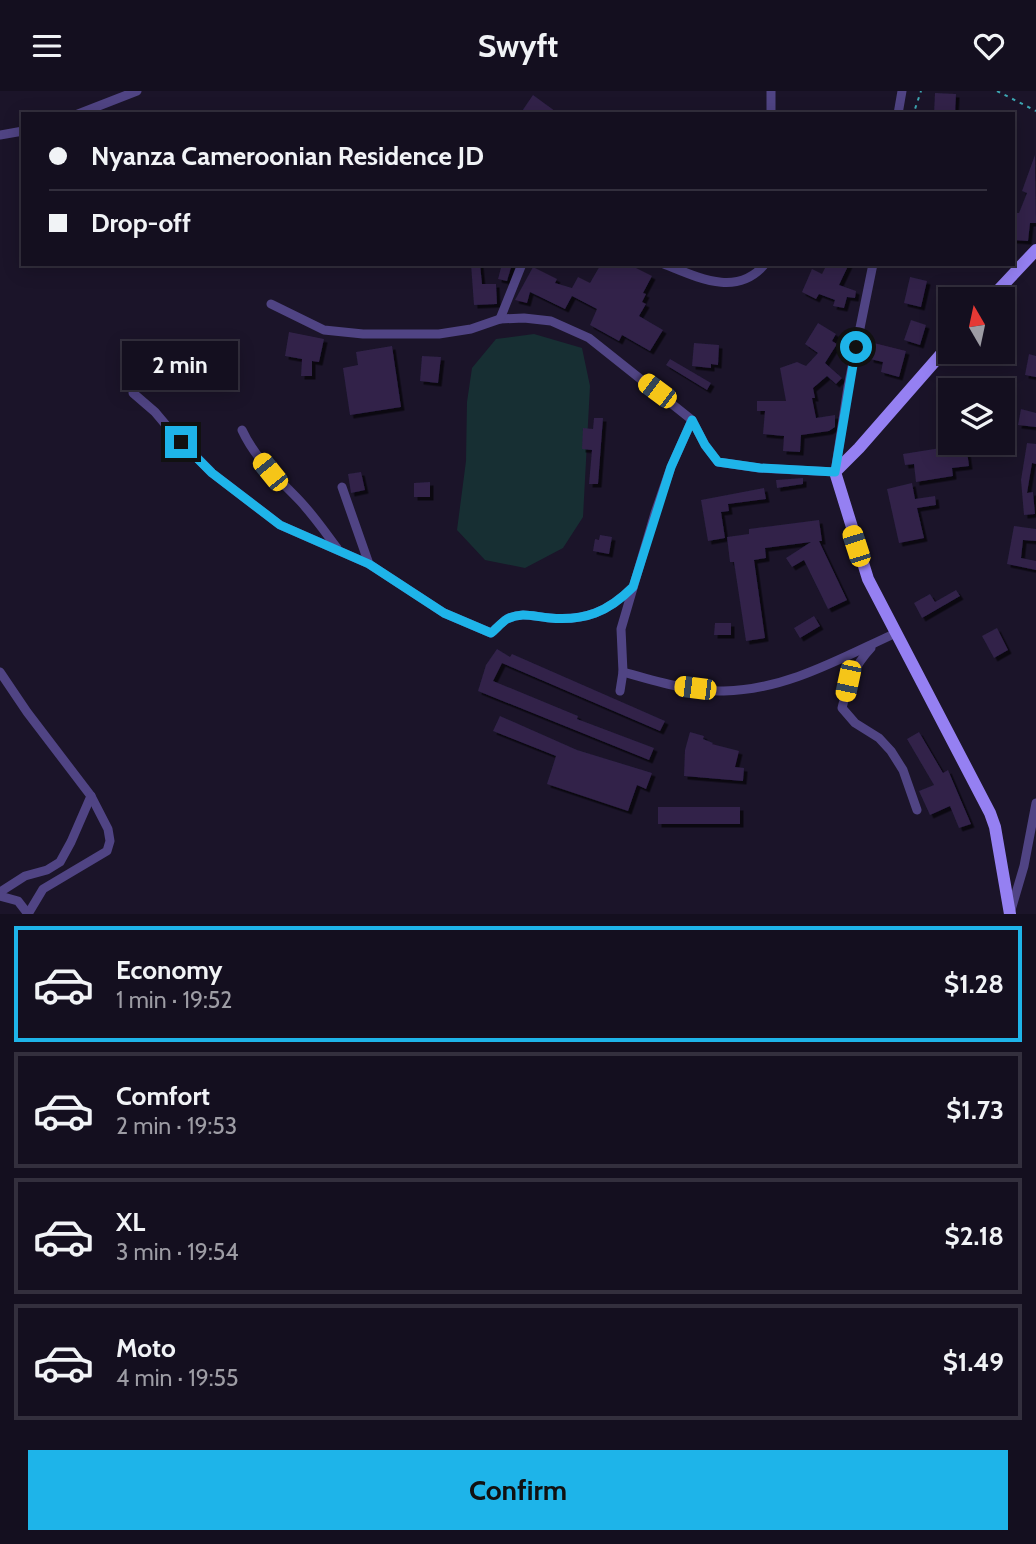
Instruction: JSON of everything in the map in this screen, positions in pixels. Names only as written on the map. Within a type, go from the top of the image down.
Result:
[{"type":"main road","points":[[1001,287],[1036,250]]},
{"type":"main road","points":[[938,358],[835,472],[868,579],[990,813],[1011,913]]},
{"type":"street","points":[[83,112],[137,91]]},
{"type":"street","points":[[771,91],[771,112]]},
{"type":"street","points":[[898,112],[902,91]]},
{"type":"street","points":[[0,135],[21,131]]},
{"type":"street","points":[[500,319],[521,266]]},
{"type":"street","points":[[669,266],[713,282],[732,283],[749,278],[763,266]]},
{"type":"street","points":[[271,304],[324,330],[363,334],[439,334],[471,329],[500,319],[551,321],[589,338],[692,420],[705,445],[718,462],[760,468],[835,472],[848,387],[873,266]]},
{"type":"street","points":[[133,393],[155,412],[212,473],[280,525],[369,564],[444,613],[491,633],[506,619],[526,613],[571,619],[597,614],[620,600],[633,587]]},
{"type":"street","points":[[620,691],[623,672],[621,629],[671,467],[692,420]]},
{"type":"street","points":[[242,430],[251,449],[307,509],[339,550]]},
{"type":"street","points":[[342,487],[369,564]]},
{"type":"street","points":[[623,672],[668,685],[722,691],[754,689],[795,678],[897,633]]},
{"type":"street","points":[[874,644],[859,661],[848,681],[842,708],[855,723],[879,738],[891,751],[903,770],[917,810]]},
{"type":"street","points":[[0,673],[90,796],[108,829],[110,847],[43,889],[28,914],[19,901],[0,894]]},
{"type":"street","points":[[0,894],[25,876],[47,870],[60,862],[90,796]]},
{"type":"street","points":[[1011,913],[1024,866],[1036,803]]},
{"type":"path","points":[[909,112],[915,109],[920,91]]},
{"type":"path","points":[[997,91],[1036,111]]},
{"type":"green space","points":[[534,334],[582,348],[590,386],[583,517],[563,548],[525,568],[485,560],[457,530],[466,461],[467,402],[472,368],[496,339]]},
{"type":"building","points":[[935,93],[956,94],[955,112],[934,112]]},
{"type":"building","points":[[533,95],[556,112],[521,112]]},
{"type":"building","points":[[1035,155],[1036,223],[1030,223],[1028,241],[1015,240],[1015,213],[1019,213],[1027,193],[1022,191]]},
{"type":"building","points":[[471,266],[480,266],[482,284],[496,284],[497,304],[474,305]]},
{"type":"building","points":[[501,266],[511,266],[507,281],[498,279]]},
{"type":"building","points":[[600,266],[632,266],[652,276],[643,293],[646,294],[642,302],[646,304],[639,316],[663,330],[650,351],[622,335],[619,341],[590,325],[597,309],[572,296],[565,309],[530,292],[527,303],[515,300],[533,267],[557,279],[555,283],[572,288],[578,277],[590,283]]},
{"type":"building","points":[[826,266],[848,266],[839,285],[856,291],[855,298],[847,297],[844,308],[833,306],[835,300],[819,294],[816,299],[802,292],[812,269],[822,274]]},
{"type":"building","points":[[910,277],[927,281],[921,307],[904,303]]},
{"type":"building","points":[[911,320],[926,325],[920,345],[904,340]]},
{"type":"building","points":[[818,323],[836,334],[832,341],[837,344],[825,363],[842,378],[836,384],[827,376],[813,388],[815,398],[812,398],[816,418],[835,415],[835,427],[829,431],[801,435],[800,452],[783,451],[784,436],[763,434],[765,411],[757,411],[757,401],[786,401],[780,368],[797,362],[806,366],[818,353],[805,344]]},
{"type":"building","points":[[289,332],[324,339],[319,362],[312,361],[312,376],[301,376],[302,359],[285,356]]},
{"type":"building","points":[[694,343],[719,345],[718,365],[711,364],[711,368],[692,366]]},
{"type":"building","points":[[874,343],[906,351],[899,377],[881,372],[883,362],[870,359]]},
{"type":"building","points":[[392,346],[401,407],[350,415],[343,368],[358,365],[356,352]]},
{"type":"building","points":[[1029,354],[1036,356],[1036,377],[1025,375]]},
{"type":"building","points":[[422,356],[441,357],[438,383],[420,381]]},
{"type":"building","points":[[670,359],[711,383],[707,390],[666,365]]},
{"type":"building","points":[[1021,409],[1036,413],[1036,427],[1018,425]]},
{"type":"building","points":[[594,418],[603,418],[598,484],[589,484],[592,450],[582,449],[583,428],[593,429]]},
{"type":"building","points":[[1027,443],[1036,444],[1036,464],[1032,463],[1027,493],[1033,492],[1035,514],[1024,515],[1021,480]]},
{"type":"building","points":[[938,448],[938,455],[968,455],[969,466],[952,468],[953,476],[916,482],[914,464],[905,465],[903,454]]},
{"type":"building","points":[[361,472],[365,490],[351,493],[348,474]]},
{"type":"building","points":[[803,478],[803,484],[777,488],[776,480]]},
{"type":"building","points":[[430,482],[430,497],[414,497],[414,483]]},
{"type":"building","points":[[912,483],[915,499],[935,496],[936,505],[917,508],[924,538],[899,543],[887,489]]},
{"type":"building","points":[[764,488],[766,499],[728,504],[729,511],[721,512],[725,538],[708,541],[701,500]]},
{"type":"building","points":[[819,520],[822,541],[819,541],[847,600],[828,609],[804,560],[792,567],[786,558],[811,542],[765,548],[766,558],[754,560],[765,638],[746,641],[734,562],[730,562],[727,537],[749,534],[749,529]]},
{"type":"building","points":[[1014,526],[1036,529],[1036,541],[1023,540],[1021,558],[1036,561],[1036,570],[1007,564]]},
{"type":"building","points":[[600,535],[612,537],[609,554],[593,551],[595,539],[599,540]]},
{"type":"building","points":[[956,590],[960,596],[922,618],[914,603],[930,594],[935,602]]},
{"type":"building","points":[[814,616],[820,626],[800,638],[794,628]]},
{"type":"building","points":[[715,623],[731,623],[731,635],[714,635]]},
{"type":"building","points":[[997,628],[1008,650],[994,658],[982,636]]},
{"type":"building","points":[[497,649],[510,657],[512,654],[665,721],[660,731],[502,663],[493,681],[578,716],[577,719],[654,748],[649,760],[478,691],[486,665]]},
{"type":"building","points":[[500,716],[577,750],[652,773],[646,789],[637,785],[628,811],[547,784],[556,756],[493,731]]},
{"type":"building","points":[[690,732],[704,736],[703,739],[712,744],[739,751],[735,767],[744,768],[743,781],[684,776],[685,750]]},
{"type":"building","points":[[919,732],[943,773],[948,770],[971,824],[959,828],[950,806],[930,815],[919,791],[934,785],[907,739]]},
{"type":"building","points":[[658,807],[740,807],[740,824],[658,824]]},
{"type":"route","points":[[181,442],[212,473],[280,525],[369,564],[444,613],[491,633],[506,619],[526,613],[571,619],[597,614],[620,600],[633,587],[654,513],[692,420],[705,445],[718,462],[760,468],[835,472],[856,347]]}]
